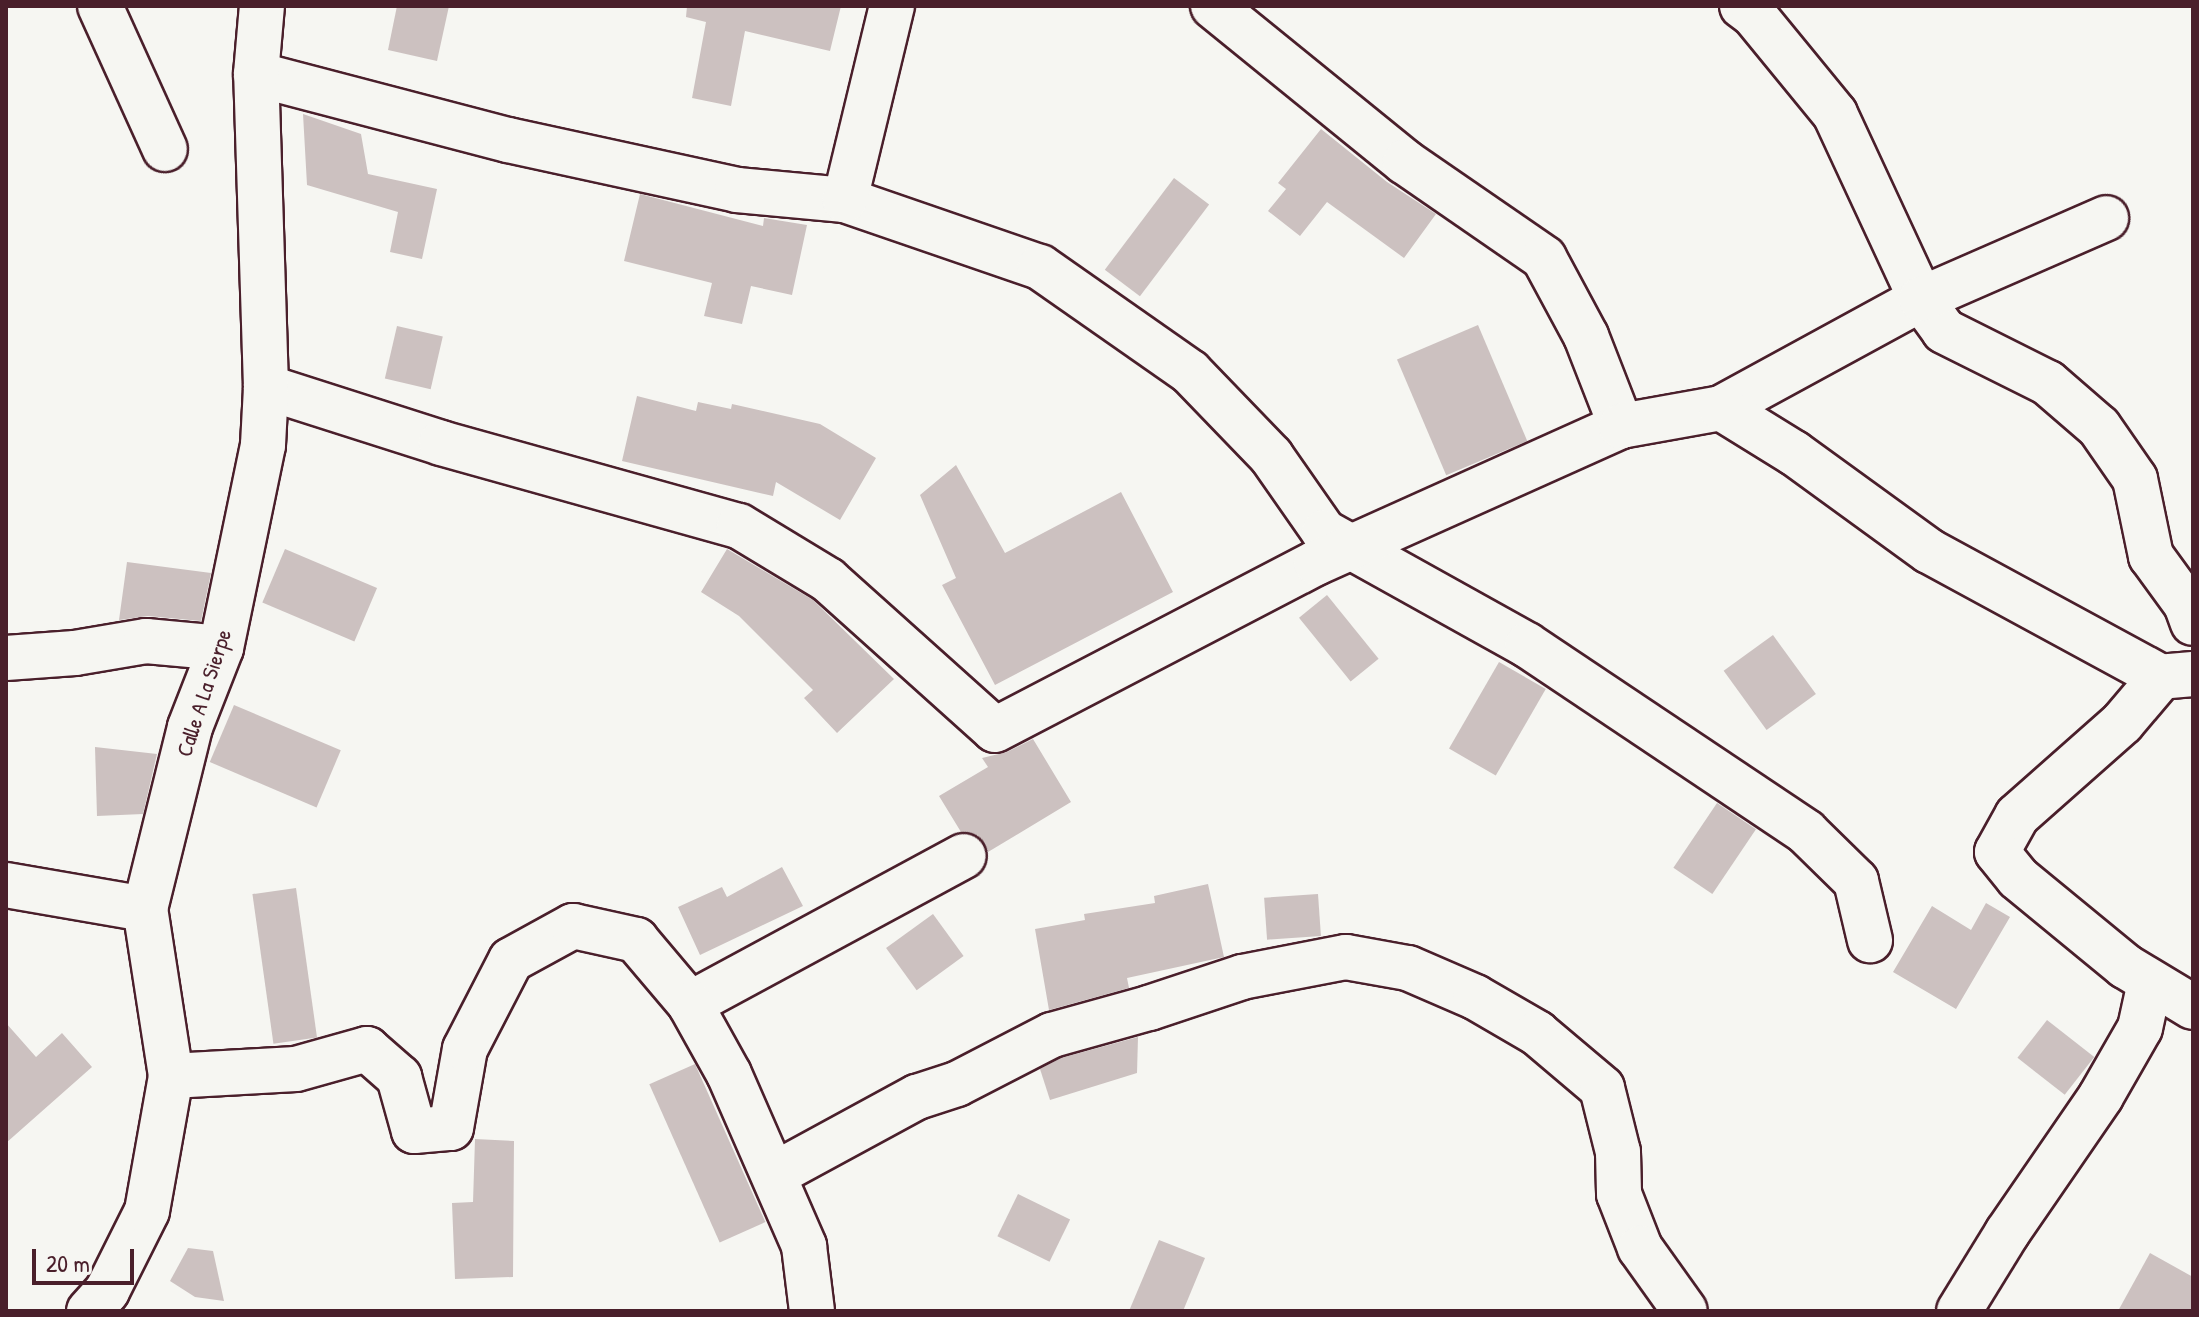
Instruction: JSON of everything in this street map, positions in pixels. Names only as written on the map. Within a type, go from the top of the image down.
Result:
[{"type":"street","points":[[100,6],[165,149]]},
{"type":"street","name":"Calle A La Sierpe","points":[[89,1311],[107,1291],[147,1211],[171,1076],[145,909],[190,727],[221,648],[263,445],[266,387],[256,74],[262,6]]},
{"type":"street","points":[[845,200],[892,6]]},
{"type":"street","points":[[1213,6],[1405,162],[1544,258],[1586,336],[1621,426]]},
{"type":"street","points":[[1742,6],[1754,15],[1835,114],[1921,299],[1944,331],[2048,383],[2099,427],[2135,479],[2151,556],[2186,604],[2193,623]]},
{"type":"street","points":[[256,74],[508,140],[722,186],[845,200],[1040,267],[1190,372],[1271,456],[1324,532],[1351,550],[1527,645],[1806,832],[1856,881],[1870,940]]},
{"type":"street","points":[[266,387],[441,443],[739,526],[828,580],[995,730],[1316,563],[1351,550],[1621,426],[1721,408],[1921,299],[2106,218]]},
{"type":"street","points":[[1721,408],[1794,453],[1929,551],[2177,675],[2017,816],[1997,852],[2018,878],[2125,966],[2193,1007]]},
{"type":"street","points":[[6,658],[75,653],[146,641],[221,648]]},
{"type":"street","points":[[690,1004],[964,856]]},
{"type":"street","points":[[6,885],[145,909]]},
{"type":"street","points":[[171,1076],[296,1069],[367,1049],[399,1077],[414,1131],[451,1128],[465,1049],[511,960],[573,926],[636,940],[690,1004],[729,1074],[804,1246],[812,1311]]},
{"type":"street","points":[[775,1174],[917,1097],[957,1084],[1052,1035],[1149,1008],[1242,977],[1346,957],[1408,968],[1475,997],[1537,1033],[1602,1088],[1618,1152],[1619,1194],[1640,1248],[1685,1311]]},
{"type":"street","points":[[1959,1311],[2007,1233],[2101,1096],[2140,1028],[2150,982]]},
{"type":"building","points":[[397,6],[449,6],[437,61],[388,50]]},
{"type":"building","points":[[687,6],[841,6],[830,51],[745,31],[731,106],[692,98],[706,22],[686,17]]},
{"type":"building","points":[[303,114],[361,134],[368,174],[437,189],[422,259],[390,252],[398,212],[307,185]]},
{"type":"building","points":[[1321,129],[1387,182],[1436,214],[1404,258],[1327,202],[1300,236],[1268,211],[1286,189],[1278,183]]},
{"type":"building","points":[[1174,178],[1209,204],[1140,296],[1105,270]]},
{"type":"building","points":[[640,194],[763,226],[764,218],[807,225],[792,295],[751,286],[742,324],[704,316],[712,283],[624,261]]},
{"type":"building","points":[[1478,325],[1527,441],[1446,475],[1397,359]]},
{"type":"building","points":[[397,326],[443,337],[431,389],[385,379]]},
{"type":"building","points":[[637,396],[696,411],[698,402],[731,409],[732,404],[820,424],[876,458],[840,520],[776,482],[773,496],[622,461]]},
{"type":"building","points":[[956,465],[1005,553],[1121,492],[1173,592],[995,685],[942,585],[956,578],[920,495]]},
{"type":"building","points":[[285,549],[377,588],[354,641],[262,602]]},
{"type":"building","points":[[727,549],[813,600],[894,679],[837,733],[804,698],[813,690],[739,616],[701,592]]},
{"type":"building","points":[[127,562],[211,573],[201,621],[148,616],[119,620]]},
{"type":"building","points":[[1327,595],[1379,659],[1351,681],[1299,618]]},
{"type":"building","points":[[1773,635],[1816,694],[1767,730],[1724,671]]},
{"type":"building","points":[[1499,662],[1546,689],[1496,776],[1449,749]]},
{"type":"building","points":[[234,705],[341,750],[317,807],[210,762]]},
{"type":"building","points":[[1033,739],[1071,802],[988,852],[978,835],[961,832],[939,796],[988,767],[982,758],[1007,752]]},
{"type":"building","points":[[95,747],[157,754],[143,814],[97,816]]},
{"type":"building","points":[[1717,803],[1756,829],[1712,894],[1673,868]]},
{"type":"building","points":[[782,867],[803,906],[700,955],[678,907],[722,887],[727,897]]},
{"type":"building","points":[[1208,884],[1224,957],[1127,978],[1129,988],[1049,1010],[1035,929],[1085,920],[1084,914],[1155,903],[1154,896]]},
{"type":"building","points":[[296,888],[317,1038],[273,1044],[252,894]]},
{"type":"building","points":[[1318,894],[1321,936],[1267,940],[1264,898]]},
{"type":"building","points":[[1986,903],[2010,917],[1956,1009],[1893,972],[1932,906],[1971,930]]},
{"type":"building","points":[[933,914],[964,956],[917,990],[886,948]]},
{"type":"building","points":[[2047,1020],[2094,1057],[2065,1095],[2017,1058]]},
{"type":"building","points":[[6,1023],[36,1057],[62,1033],[92,1067],[6,1143]]},
{"type":"building","points":[[1138,1037],[1137,1073],[1050,1100],[1040,1069],[1061,1058]]},
{"type":"building","points":[[695,1064],[765,1222],[720,1242],[649,1084]]},
{"type":"building","points":[[475,1139],[514,1141],[513,1277],[455,1279],[452,1203],[473,1202]]},
{"type":"building","points":[[1018,1194],[1070,1219],[1050,1262],[997,1236]]},
{"type":"building","points":[[1159,1240],[1205,1258],[1183,1311],[1129,1311]]},
{"type":"building","points":[[188,1248],[213,1251],[224,1301],[195,1297],[170,1281]]},
{"type":"building","points":[[2150,1253],[2193,1277],[2193,1311],[2118,1311]]}]
